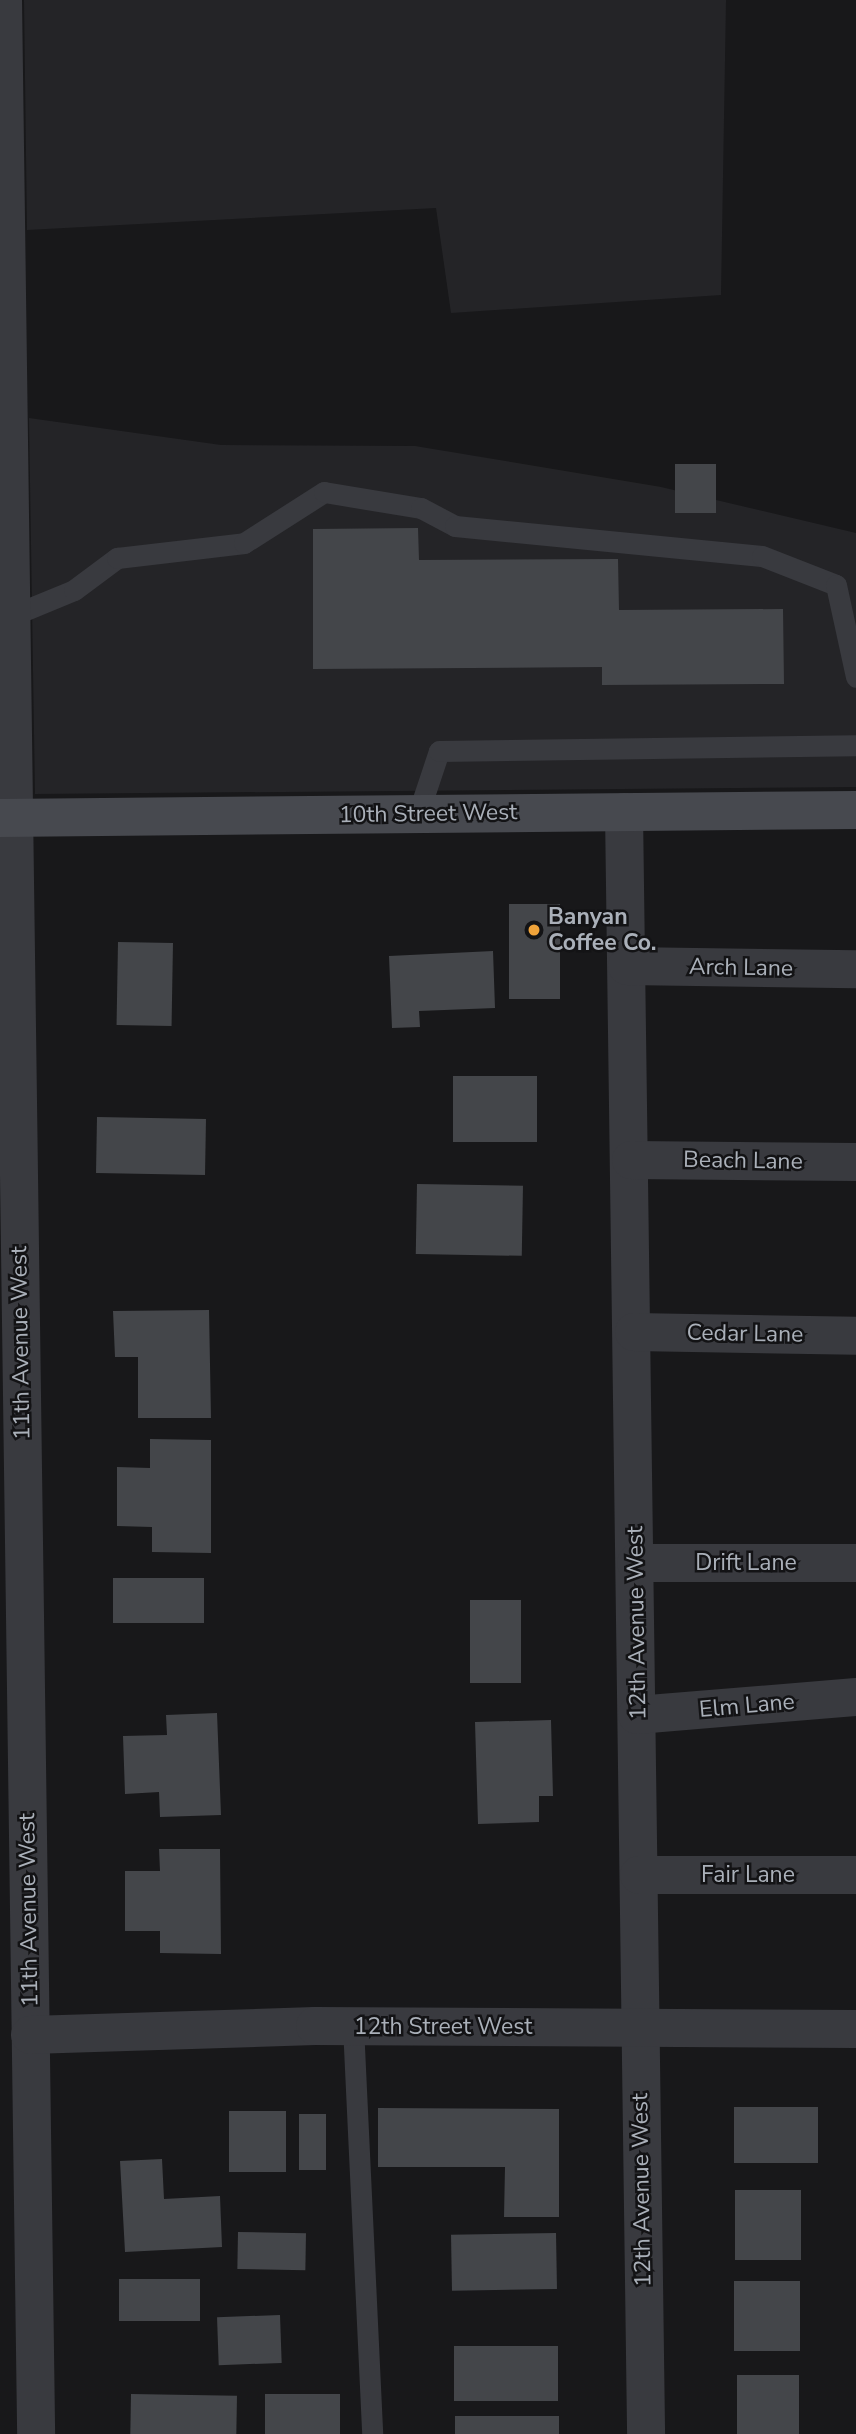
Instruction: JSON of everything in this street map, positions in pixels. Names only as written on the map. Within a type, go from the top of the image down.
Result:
[{"type":"street","name":"11th Avenue West","points":[[3,0],[11,616],[7,818],[13,1721],[30,2035],[36,2434]]},
{"type":"street","name":"10th Street West","points":[[7,818],[856,810]]},
{"type":"street","name":"12th Avenue West","points":[[624,812],[634,1332],[646,2434]]},
{"type":"street","name":"Arch Lane","points":[[627,967],[856,969]]},
{"type":"street","name":"Beach Lane","points":[[631,1160],[856,1162]]},
{"type":"street","name":"Cedar Lane","points":[[634,1332],[856,1336]]},
{"type":"street","name":"Drift Lane","points":[[636,1563],[856,1563]]},
{"type":"street","name":"Elm Lane","points":[[638,1715],[856,1697]]},
{"type":"street","name":"Fair Lane","points":[[639,1875],[856,1875]]},
{"type":"street","name":"12th Street West","points":[[30,2035],[353,2026],[856,2029]]},
{"type":"lane","points":[[11,616],[74,590],[117,558],[244,542],[324,492],[421,508],[454,526],[762,556],[836,585],[856,677]]},
{"type":"lane","points":[[418,814],[439,751],[856,745]]},
{"type":"lane","points":[[353,2026],[372,2434]]},
{"type":"shaded area","points":[[24,0],[726,0],[721,295],[451,313],[436,208],[27,230]]},
{"type":"shaded area","points":[[29,418],[221,445],[415,446],[661,487],[856,533],[856,787],[35,794]]},
{"type":"building","points":[[675,464],[716,464],[716,513],[675,513]]},
{"type":"building","points":[[418,528],[419,560],[618,559],[619,610],[783,609],[784,684],[602,685],[602,667],[313,669],[313,529]]},
{"type":"building","points":[[509,904],[560,904],[560,999],[509,999]]},
{"type":"building","points":[[118,942],[173,943],[172,1026],[117,1025]]},
{"type":"building","points":[[493,951],[495,1008],[419,1011],[420,1027],[392,1028],[389,956]]},
{"type":"building","points":[[453,1076],[537,1076],[537,1142],[453,1142]]},
{"type":"building","points":[[97,1117],[206,1119],[205,1175],[96,1173]]},
{"type":"building","points":[[417,1184],[523,1186],[522,1256],[416,1254]]},
{"type":"building","points":[[209,1310],[211,1418],[138,1418],[138,1357],[115,1357],[113,1311]]},
{"type":"building","points":[[150,1439],[211,1440],[211,1553],[152,1552],[152,1527],[117,1526],[117,1467],[150,1468]]},
{"type":"building","points":[[113,1578],[204,1578],[204,1623],[113,1623]]},
{"type":"building","points":[[470,1600],[521,1600],[521,1683],[470,1683]]},
{"type":"building","points":[[217,1713],[221,1815],[160,1817],[159,1792],[125,1794],[123,1736],[167,1735],[166,1715]]},
{"type":"building","points":[[551,1720],[553,1796],[539,1796],[539,1822],[478,1824],[475,1722]]},
{"type":"building","points":[[159,1849],[220,1849],[221,1954],[160,1953],[160,1931],[125,1931],[125,1871],[160,1871]]},
{"type":"building","points":[[734,2107],[818,2107],[818,2163],[734,2163]]},
{"type":"building","points":[[378,2108],[559,2109],[559,2217],[504,2217],[505,2167],[378,2167]]},
{"type":"building","points":[[229,2111],[286,2111],[286,2172],[229,2172]]},
{"type":"building","points":[[299,2114],[326,2114],[326,2170],[299,2170]]},
{"type":"building","points":[[162,2159],[164,2199],[220,2196],[222,2247],[125,2252],[120,2161]]},
{"type":"building","points":[[735,2190],[801,2190],[801,2260],[735,2260]]},
{"type":"building","points":[[238,2232],[306,2233],[305,2270],[237,2269]]},
{"type":"building","points":[[556,2233],[557,2289],[452,2291],[451,2235]]},
{"type":"building","points":[[119,2279],[200,2279],[200,2321],[119,2321]]},
{"type":"building","points":[[734,2281],[800,2281],[800,2351],[734,2351]]},
{"type":"building","points":[[280,2315],[282,2363],[219,2365],[217,2317]]},
{"type":"building","points":[[454,2346],[558,2346],[558,2401],[454,2401]]},
{"type":"building","points":[[737,2375],[799,2375],[799,2434],[737,2434]]},
{"type":"building","points":[[131,2394],[237,2396],[236,2434],[130,2434]]},
{"type":"building","points":[[265,2394],[340,2394],[340,2434],[265,2434]]},
{"type":"building","points":[[455,2416],[559,2416],[559,2434],[455,2434]]},
{"type":"place","name":"Banyan Coffee Co.","points":[[534,930]]}]
